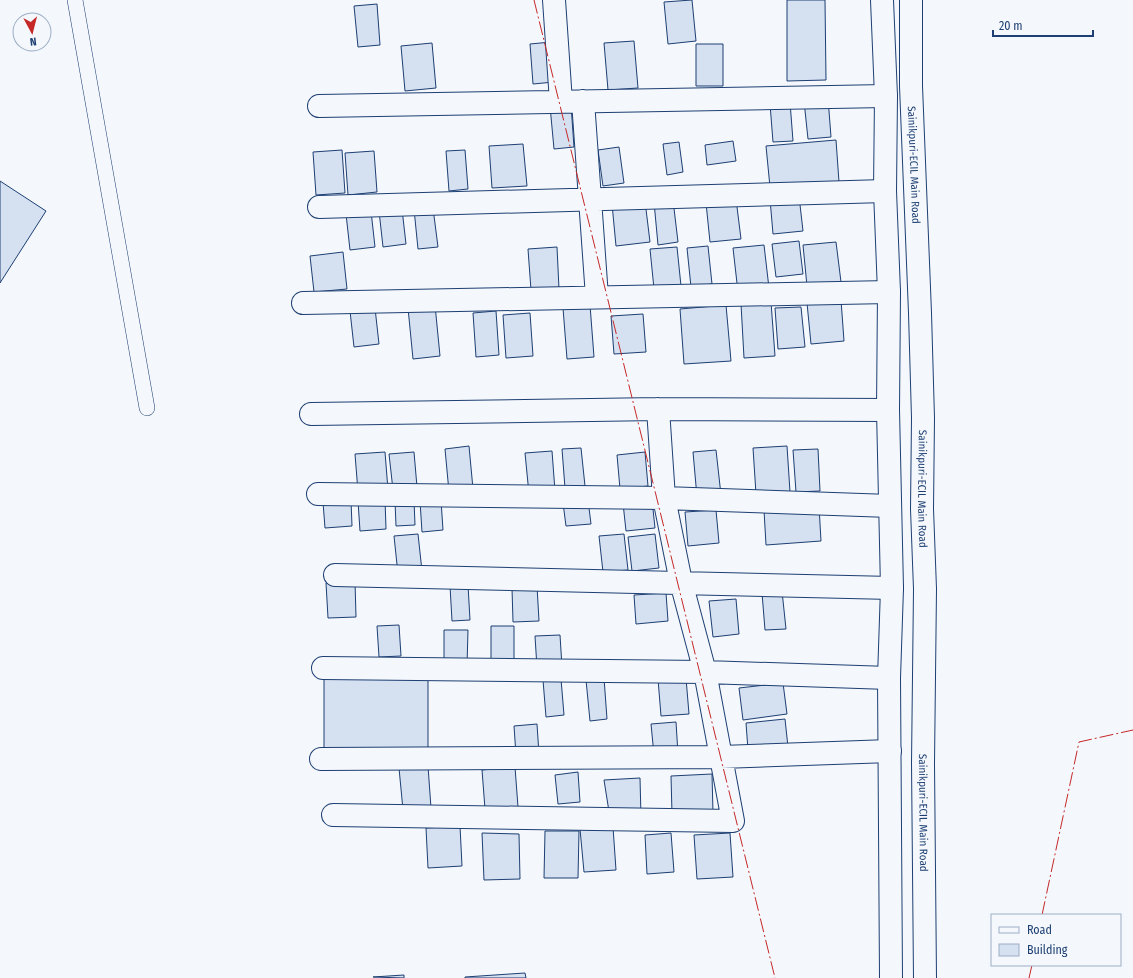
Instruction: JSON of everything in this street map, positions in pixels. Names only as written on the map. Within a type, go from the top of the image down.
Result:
[{"type":"street","points":[[554,0],[561,102]]},
{"type":"street","points":[[882,0],[886,96],[885,191],[888,292],[888,410],[892,588],[889,678],[891,978]]},
{"type":"street","name":"Sainikpuri-ECIL Main Road","points":[[911,0],[911,86],[923,418],[922,509],[925,589],[923,763],[925,978]]},
{"type":"street","points":[[319,106],[886,96]]},
{"type":"street","points":[[583,101],[598,297]]},
{"type":"street","points":[[319,207],[885,191]]},
{"type":"street","points":[[303,303],[888,292]]},
{"type":"street","points":[[311,414],[658,409],[888,410]]},
{"type":"street","points":[[332,815],[734,821],[704,672],[681,582],[664,498],[658,409]]},
{"type":"street","points":[[318,494],[664,498],[890,506]]},
{"type":"street","points":[[335,575],[892,588]]},
{"type":"street","points":[[324,668],[704,672],[889,678]]},
{"type":"street","points":[[321,759],[721,757],[890,751]]},
{"type":"lane","points":[[75,0],[147,408]]},
{"type":"building","points":[[692,0],[696,41],[668,44],[664,2]]},
{"type":"building","points":[[787,0],[825,0],[826,80],[787,81]]},
{"type":"building","points":[[377,4],[380,45],[358,47],[354,6]]},
{"type":"building","points":[[634,41],[638,88],[608,90],[604,43]]},
{"type":"building","points":[[551,42],[554,82],[533,84],[530,44]]},
{"type":"building","points":[[432,43],[436,88],[405,91],[401,46]]},
{"type":"building","points":[[696,44],[723,44],[723,86],[696,86]]},
{"type":"building","points":[[828,98],[831,137],[808,139],[804,101]]},
{"type":"building","points":[[790,102],[793,141],[773,142],[770,104]]},
{"type":"building","points":[[571,105],[574,147],[554,149],[550,106]]},
{"type":"building","points":[[836,140],[839,182],[770,187],[766,146]]},
{"type":"building","points":[[733,141],[736,161],[707,165],[705,145]]},
{"type":"building","points":[[679,142],[683,172],[667,175],[663,144]]},
{"type":"building","points":[[523,144],[527,186],[492,188],[489,146]]},
{"type":"building","points":[[619,147],[624,183],[603,186],[598,150]]},
{"type":"building","points":[[342,150],[345,193],[316,195],[313,152]]},
{"type":"building","points":[[465,150],[468,189],[449,191],[446,151]]},
{"type":"building","points":[[374,151],[377,192],[348,195],[345,153]]},
{"type":"building","points":[[0,181],[46,211],[0,283]]},
{"type":"building","points":[[799,196],[803,231],[773,234],[770,199]]},
{"type":"building","points":[[736,199],[741,239],[710,242],[706,203]]},
{"type":"building","points":[[673,200],[678,242],[658,245],[654,202]]},
{"type":"building","points":[[645,201],[650,242],[616,246],[612,204]]},
{"type":"building","points":[[433,208],[438,247],[418,249],[414,209]]},
{"type":"building","points":[[402,209],[406,244],[383,247],[379,211]]},
{"type":"building","points":[[371,211],[375,247],[350,250],[346,214]]},
{"type":"building","points":[[799,241],[803,274],[776,277],[772,244]]},
{"type":"building","points":[[836,242],[841,282],[807,286],[803,245]]},
{"type":"building","points":[[764,245],[769,288],[738,292],[733,248]]},
{"type":"building","points":[[708,246],[712,284],[691,287],[687,248]]},
{"type":"building","points":[[557,247],[559,289],[531,290],[528,249]]},
{"type":"building","points":[[677,247],[681,286],[654,289],[650,249]]},
{"type":"building","points":[[343,252],[347,289],[314,292],[310,256]]},
{"type":"building","points":[[841,300],[844,341],[811,344],[807,303]]},
{"type":"building","points":[[771,302],[775,356],[744,358],[741,304]]},
{"type":"building","points":[[435,305],[440,356],[413,359],[408,308]]},
{"type":"building","points":[[590,305],[594,357],[567,359],[563,308]]},
{"type":"building","points":[[726,305],[731,361],[684,364],[680,309]]},
{"type":"building","points":[[801,307],[805,347],[778,349],[775,308]]},
{"type":"building","points":[[375,308],[379,344],[354,347],[350,311]]},
{"type":"building","points":[[496,311],[499,355],[476,357],[473,313]]},
{"type":"building","points":[[530,313],[533,356],[506,358],[503,315]]},
{"type":"building","points":[[643,314],[646,352],[614,354],[611,316]]},
{"type":"building","points":[[469,446],[473,489],[449,492],[445,449]]},
{"type":"building","points":[[787,446],[790,492],[756,494],[753,448]]},
{"type":"building","points":[[581,448],[585,486],[565,488],[562,449]]},
{"type":"building","points":[[818,449],[820,491],[796,492],[793,450]]},
{"type":"building","points":[[716,450],[721,495],[697,497],[693,452]]},
{"type":"building","points":[[552,451],[555,491],[529,494],[525,453]]},
{"type":"building","points":[[385,452],[388,490],[358,492],[355,454]]},
{"type":"building","points":[[414,452],[417,487],[393,490],[389,454]]},
{"type":"building","points":[[645,452],[648,486],[620,489],[617,455]]},
{"type":"building","points":[[385,499],[386,529],[360,531],[358,501]]},
{"type":"building","points":[[351,500],[352,526],[325,528],[323,502]]},
{"type":"building","points":[[414,500],[415,525],[396,526],[395,501]]},
{"type":"building","points":[[441,500],[443,530],[422,532],[420,501]]},
{"type":"building","points":[[588,500],[591,524],[566,526],[563,503]]},
{"type":"building","points":[[652,500],[655,528],[626,531],[623,503]]},
{"type":"building","points":[[819,506],[821,541],[766,545],[764,510]]},
{"type":"building","points":[[716,510],[719,543],[688,546],[685,512]]},
{"type":"building","points":[[418,534],[422,571],[398,574],[394,536]]},
{"type":"building","points":[[624,534],[628,570],[603,572],[599,536]]},
{"type":"building","points":[[655,534],[659,568],[632,571],[628,537]]},
{"type":"building","points":[[355,581],[356,617],[328,618],[326,583]]},
{"type":"building","points":[[468,585],[470,620],[452,621],[450,586]]},
{"type":"building","points":[[537,586],[539,621],[513,622],[512,588]]},
{"type":"building","points":[[782,591],[786,629],[765,630],[762,593]]},
{"type":"building","points":[[666,593],[668,621],[636,624],[634,595]]},
{"type":"building","points":[[736,599],[739,634],[713,637],[709,601]]},
{"type":"building","points":[[399,625],[401,656],[379,657],[377,626]]},
{"type":"building","points":[[491,626],[514,626],[514,662],[491,662]]},
{"type":"building","points":[[444,630],[468,630],[467,666],[444,666]]},
{"type":"building","points":[[560,635],[562,667],[537,668],[535,636]]},
{"type":"building","points":[[428,673],[428,753],[324,753],[324,674]]},
{"type":"building","points":[[604,678],[607,719],[590,721],[586,680]]},
{"type":"building","points":[[686,678],[689,714],[661,716],[658,679]]},
{"type":"building","points":[[561,679],[564,715],[546,717],[543,680]]},
{"type":"building","points":[[783,683],[787,714],[743,720],[739,688]]},
{"type":"building","points":[[785,719],[788,747],[748,750],[746,723]]},
{"type":"building","points":[[676,722],[678,754],[654,755],[651,724]]},
{"type":"building","points":[[537,724],[539,754],[516,755],[514,726]]},
{"type":"building","points":[[428,766],[431,808],[403,810],[399,768]]},
{"type":"building","points":[[515,767],[518,807],[485,809],[482,770]]},
{"type":"building","points":[[578,772],[580,802],[558,804],[555,775]]},
{"type":"building","points":[[712,774],[713,813],[672,814],[671,776]]},
{"type":"building","points":[[640,778],[641,817],[610,818],[604,780]]},
{"type":"building","points":[[460,826],[462,866],[428,868],[426,828]]},
{"type":"building","points":[[613,827],[616,870],[584,872],[580,829]]},
{"type":"building","points":[[545,831],[579,831],[578,878],[544,878]]},
{"type":"building","points":[[482,833],[519,834],[520,879],[484,880]]},
{"type":"building","points":[[671,833],[674,872],[647,874],[645,835]]},
{"type":"building","points":[[730,833],[733,877],[697,879],[694,835]]},
{"type":"building","points":[[525,973],[526,978],[465,978],[465,977]]},
{"type":"building","points":[[404,975],[404,978],[373,977]]},
{"type":"power","points":[[534,0],[775,978]]},
{"type":"power","points":[[1042,914],[1079,742],[1133,730]]},
{"type":"power","points":[[1029,978],[1032,966]]}]
